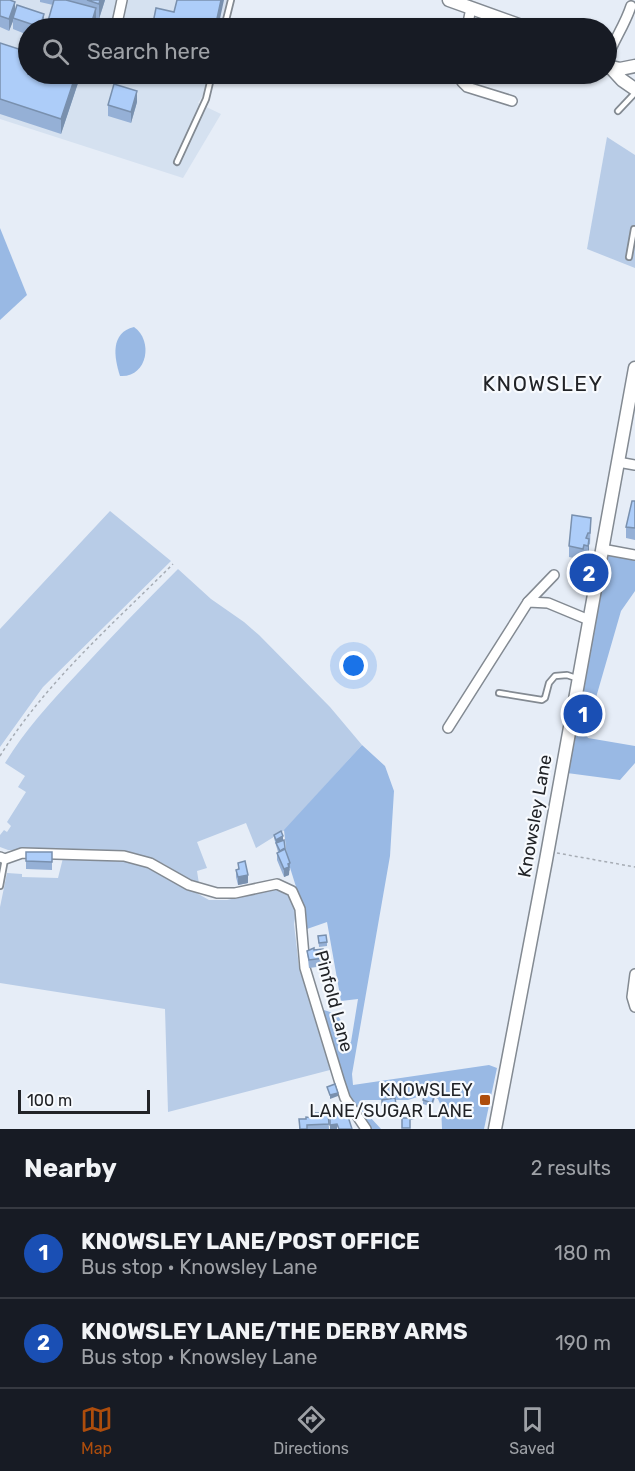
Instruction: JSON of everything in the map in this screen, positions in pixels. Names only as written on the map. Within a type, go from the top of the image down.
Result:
[{"type":"main road","points":[[449,0],[499,18]]},
{"type":"main road","points":[[617,65],[635,66]]},
{"type":"main road","points":[[617,74],[635,91]]},
{"type":"main road","name":"Knowsley Lane","points":[[495,1129],[548,852],[635,368]]},
{"type":"street","points":[[118,18],[122,0]]},
{"type":"street","points":[[468,18],[471,8]]},
{"type":"street","points":[[617,36],[632,12]]},
{"type":"street","points":[[464,84],[512,102]]},
{"type":"street","points":[[618,462],[635,465]]},
{"type":"street","points":[[602,549],[635,555]]},
{"type":"street","points":[[448,728],[528,602],[554,575]]},
{"type":"street","points":[[528,602],[548,603],[589,620]]},
{"type":"street","name":"Pinfold Lane","points":[[3,858],[22,853],[124,856],[150,863],[189,885],[217,893],[235,893],[277,884],[292,891],[300,909],[305,968],[345,1098],[366,1129]]},
{"type":"street","points":[[635,974],[632,997],[635,1007]]},
{"type":"lane","points":[[226,18],[231,0]]},
{"type":"lane","points":[[177,162],[206,99],[210,84]]},
{"type":"lane","points":[[618,111],[635,91]]},
{"type":"lane","points":[[629,257],[635,222]]},
{"type":"lane","points":[[500,693],[542,700],[545,698],[549,683],[555,676],[567,675],[579,679]]},
{"type":"lane","points":[[0,886],[3,858]]},
{"type":"path","points":[[0,756],[48,689],[173,564]]},
{"type":"path","points":[[548,852],[635,867]]},
{"type":"shaded area","points":[[0,0],[228,0],[224,18],[18,18],[18,84],[210,84],[198,103],[221,114],[183,178],[0,119]]},
{"type":"shaded area","points":[[607,137],[635,155],[635,268],[587,249]]},
{"type":"shaded area","points":[[0,228],[27,295],[0,320]]},
{"type":"shaded area","points":[[134,327],[144,341],[145,358],[136,371],[120,376],[115,354],[117,340],[126,330]]},
{"type":"shaded area","points":[[110,511],[171,561],[43,687],[0,747],[0,629]]},
{"type":"shaded area","points":[[607,554],[635,560],[635,591],[621,611],[595,701],[590,703],[583,701],[581,697]]},
{"type":"shaded area","points":[[178,569],[211,599],[259,635],[330,707],[362,745],[285,830],[256,848],[246,823],[197,842],[207,868],[197,871],[199,884],[164,864],[128,852],[8,850],[0,847],[0,835],[4,830],[7,832],[11,826],[7,822],[26,792],[18,787],[25,776],[5,763],[29,728],[57,696]]},
{"type":"shaded area","points":[[575,726],[584,730],[588,738],[635,746],[635,763],[620,780],[567,773]]},
{"type":"shaded area","points":[[362,745],[385,766],[394,791],[390,856],[352,1074],[353,1085],[489,1065],[497,1068],[484,1129],[442,1129],[441,1106],[438,1099],[427,1094],[408,1100],[363,1100],[359,1105],[381,1129],[371,1129],[347,1097],[320,1009],[334,1014],[341,1021],[344,1045],[351,1042],[358,999],[341,1001],[327,922],[307,929],[287,858],[284,830]]},
{"type":"shaded area","points":[[63,858],[129,860],[154,869],[209,900],[227,900],[280,888],[292,899],[297,908],[294,924],[299,967],[319,1025],[330,1070],[168,1112],[165,1009],[0,983],[0,907],[7,873],[22,874],[22,877],[58,878]]},
{"type":"building","points":[[0,0],[15,2],[9,19],[0,16]]},
{"type":"building","points":[[54,0],[66,0],[96,8],[93,18],[49,18]]},
{"type":"building","points":[[87,0],[100,0],[99,4]]},
{"type":"building","points":[[177,0],[221,0],[217,18],[154,18],[156,8],[174,12]]},
{"type":"building","points":[[17,5],[44,14],[43,18],[13,18]]},
{"type":"building","points":[[0,43],[18,49],[18,84],[73,84],[61,119],[0,99]]},
{"type":"building","points":[[114,84],[137,91],[131,112],[108,105]]},
{"type":"building","points":[[632,501],[635,501],[635,528],[626,527]]},
{"type":"building","points":[[572,515],[591,518],[590,533],[586,538],[589,539],[588,546],[584,545],[583,549],[569,546]]},
{"type":"building","points":[[281,831],[283,836],[276,840],[274,835]]},
{"type":"building","points":[[284,840],[285,848],[280,851],[276,843]]},
{"type":"building","points":[[285,849],[290,863],[289,867],[284,869],[277,853]]},
{"type":"building","points":[[26,852],[52,852],[52,862],[26,861]]},
{"type":"building","points":[[245,861],[248,875],[238,877],[236,870],[239,869],[238,863]]},
{"type":"building","points":[[326,935],[327,942],[319,943],[318,936]]},
{"type":"building","points":[[314,948],[314,950],[323,949],[324,958],[309,960],[307,951]]},
{"type":"building","points":[[335,1084],[338,1093],[330,1095],[327,1087]]},
{"type":"building","points":[[426,1091],[435,1094],[432,1103],[423,1100]]},
{"type":"building","points":[[395,1098],[396,1104],[382,1105],[382,1100]]},
{"type":"building","points":[[345,1107],[352,1129],[339,1129],[337,1124],[330,1125],[330,1118],[335,1117],[334,1113]]},
{"type":"building","points":[[414,1109],[415,1115],[410,1116],[409,1110]]},
{"type":"building","points":[[313,1113],[319,1113],[322,1118],[322,1113],[328,1113],[329,1124],[307,1125],[307,1129],[300,1129],[299,1119],[313,1118]]},
{"type":"building","points":[[402,1118],[410,1118],[410,1128],[402,1128]]},
{"type":"place","name":"KNOWSLEY LANE/THE DERBY ARMS","points":[[589,573]]},
{"type":"place","name":"KNOWSLEY LANE/POST OFFICE","points":[[583,714]]},
{"type":"place","name":"KNOWSLEY LANE/SUGAR LANE","points":[[485,1100]]},
{"type":"district","name":"KNOWSLEY","points":[[543,384]]}]
